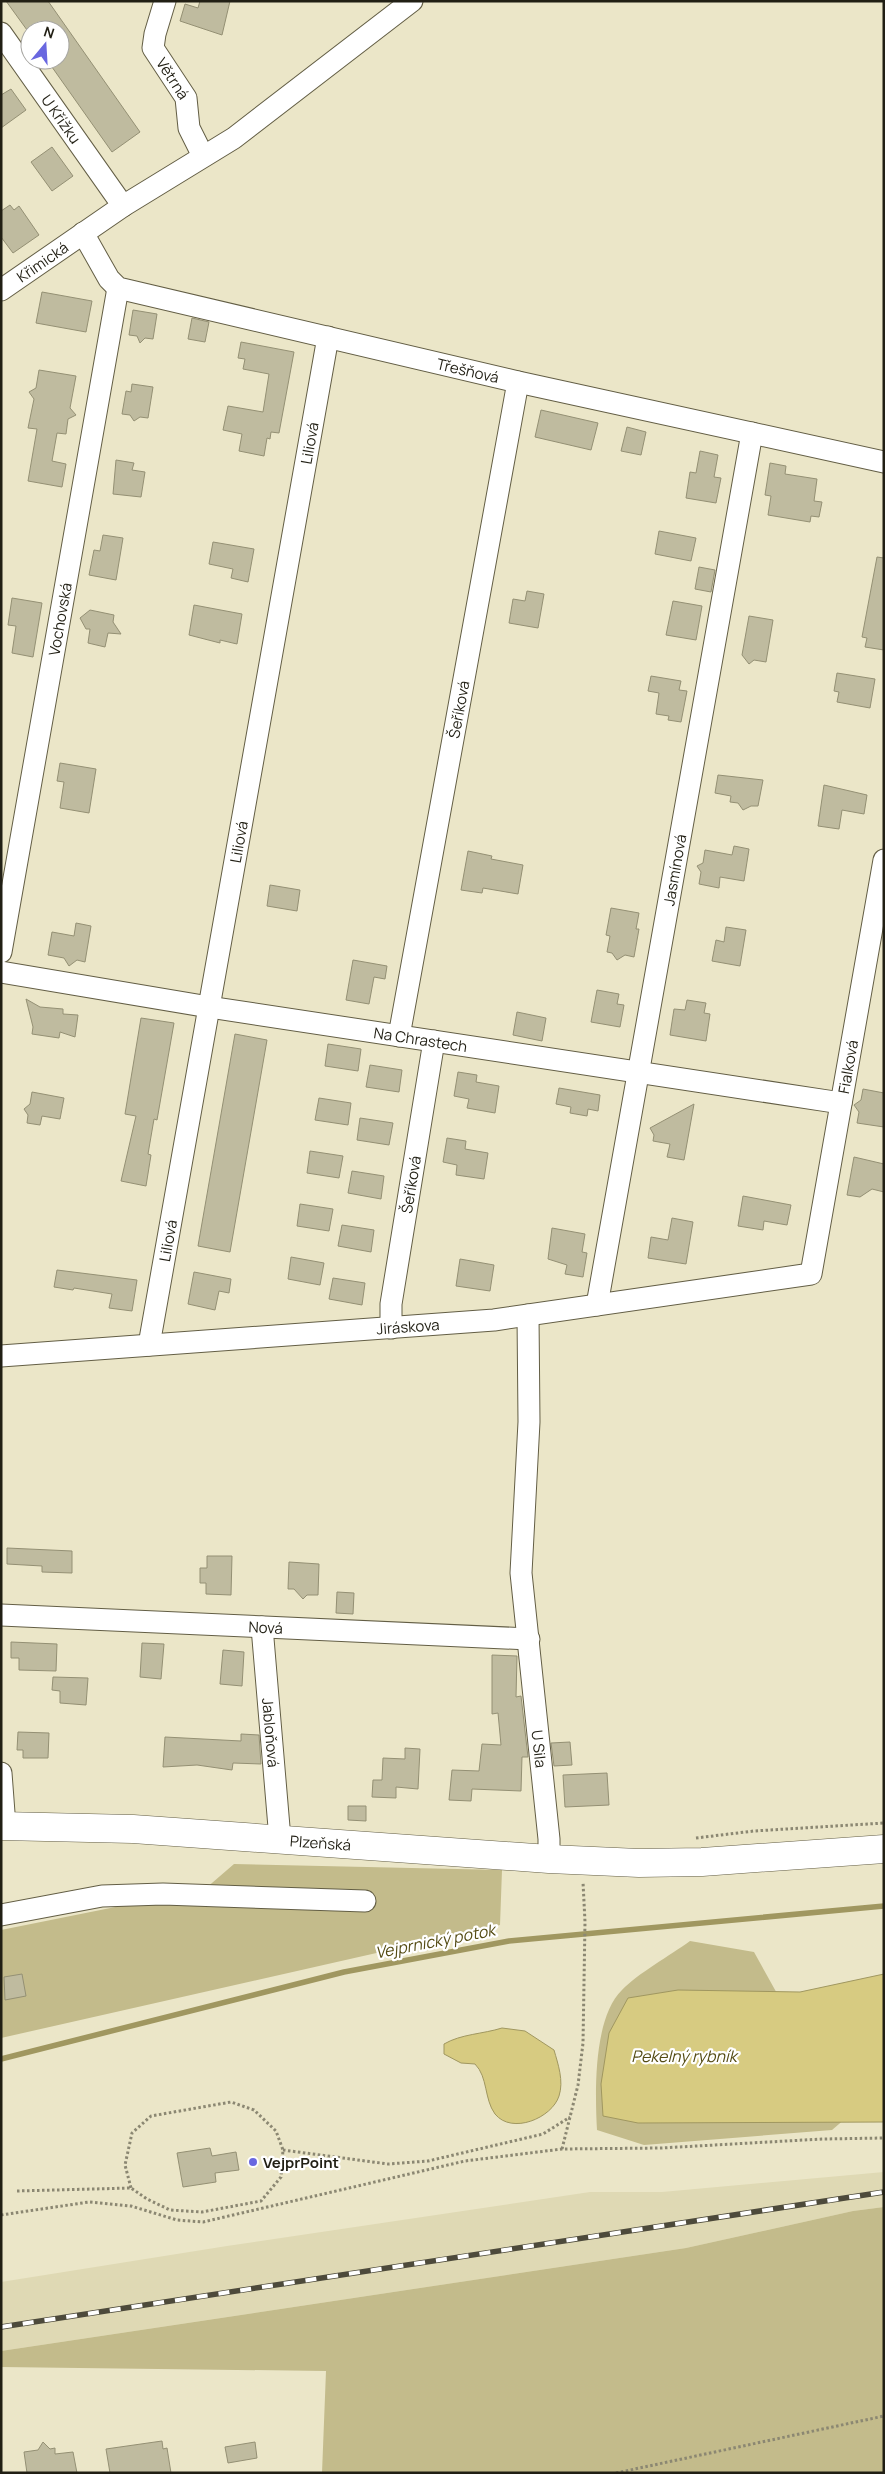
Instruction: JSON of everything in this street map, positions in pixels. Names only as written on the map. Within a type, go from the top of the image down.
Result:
[{"type":"main road","name":"Plzeňská","points":[[3,1826],[133,1829],[549,1859],[639,1863],[702,1862],[884,1849]]},
{"type":"street","name":"Větrná","points":[[165,1],[154,34],[153,48],[186,98],[189,128],[203,156]]},
{"type":"street","name":"Křimická","points":[[1,290],[123,206],[234,138],[412,1]]},
{"type":"street","name":"U Křížku","points":[[1,32],[123,206]]},
{"type":"street","points":[[83,233],[109,280],[118,288]]},
{"type":"street","name":"Třešňová","points":[[118,288],[518,382],[884,462]]},
{"type":"street","name":"Vochovská","points":[[1,952],[118,288]]},
{"type":"street","name":"Liliová","points":[[149,1345],[328,337]]},
{"type":"street","name":"Šeříková","points":[[398,1036],[518,382]]},
{"type":"street","name":"Jasmínová","points":[[597,1305],[640,1073],[752,434]]},
{"type":"street","name":"Fialková","points":[[811,1274],[884,860]]},
{"type":"street","name":"Na Chrastech","points":[[1,972],[209,1007],[841,1103]]},
{"type":"street","name":"Šeříková","points":[[391,1328],[391,1304],[434,1041]]},
{"type":"street","name":"Jiráskova","points":[[1,1356],[494,1320],[811,1274]]},
{"type":"street","name":"U Sila","points":[[528,1315],[528,1422],[521,1573],[549,1839],[549,1859]]},
{"type":"street","name":"Nová","points":[[1,1615],[529,1639]]},
{"type":"street","name":"Jabloňová","points":[[262,1627],[280,1839]]},
{"type":"street","points":[[1,1773],[3,1826]]},
{"type":"street","points":[[1,1915],[102,1896],[163,1894],[365,1901]]},
{"type":"path","points":[[562,2149],[578,2086],[583,2043],[585,1922],[583,1861]]},
{"type":"path","points":[[16,2191],[131,2188],[147,2199],[170,2210],[202,2212],[261,2201],[281,2177],[283,2150],[276,2131],[254,2110],[231,2102],[151,2116],[132,2133],[125,2165],[131,2188]]},
{"type":"path","points":[[283,2150],[388,2164],[428,2161],[543,2134],[570,2117]]},
{"type":"path","points":[[1,2214],[89,2202],[131,2206],[177,2220],[203,2222],[466,2162],[562,2149],[661,2148],[822,2138],[884,2138]]},
{"type":"path","points":[[616,2473],[884,2416]]},
{"type":"shaded area","points":[[234,1864],[502,1870],[500,1925],[1,2038],[1,1930],[205,1889]]},
{"type":"shaded area","name":"Pekelný rybník","points":[[690,1941],[754,1952],[779,1997],[867,2100],[832,2130],[644,2145],[597,2130],[596,2077],[598,2057],[606,2018],[613,2003],[628,1984]]},
{"type":"shaded area","points":[[884,2172],[884,2207],[853,2211],[686,2248],[1,2351],[1,2282],[590,2192],[662,2192]]},
{"type":"shaded area","points":[[884,2207],[884,2473],[322,2473],[326,2371],[1,2367],[1,2351],[686,2248],[853,2211]]},
{"type":"water","name":"Pekelný rybník","points":[[884,1974],[884,2122],[638,2123],[603,2116],[601,2084],[609,2033],[628,1998],[678,1990],[800,1992]]},
{"type":"water","points":[[502,2028],[525,2031],[554,2050],[561,2079],[559,2096],[555,2104],[548,2111],[531,2121],[511,2123],[502,2120],[495,2114],[489,2102],[482,2075],[475,2064],[461,2063],[444,2054],[444,2044],[465,2036]]},
{"type":"building","points":[[6,1],[48,1],[61,20],[20,20]]},
{"type":"building","points":[[200,1],[230,1],[222,35],[180,21],[185,4],[198,8]]},
{"type":"building","points":[[70,32],[140,132],[112,152],[54,70],[70,70]]},
{"type":"building","points":[[11,89],[26,110],[1,128],[1,95]]},
{"type":"building","points":[[52,147],[73,176],[52,191],[31,162]]},
{"type":"building","points":[[10,205],[14,210],[19,206],[39,235],[13,253],[1,237],[1,211]]},
{"type":"building","points":[[42,292],[92,301],[86,332],[36,323]]},
{"type":"building","points":[[133,310],[157,314],[153,339],[145,338],[140,343],[137,336],[129,335]]},
{"type":"building","points":[[192,318],[209,322],[205,342],[188,339]]},
{"type":"building","points":[[241,342],[294,352],[279,433],[271,432],[270,439],[267,438],[264,456],[239,451],[242,434],[223,430],[228,406],[263,412],[269,374],[243,369],[245,359],[238,358]]},
{"type":"building","points":[[39,370],[76,376],[70,408],[76,415],[68,419],[66,434],[57,433],[52,461],[66,464],[62,487],[28,481],[37,429],[28,428],[34,399],[29,392],[36,388]]},
{"type":"building","points":[[132,384],[153,387],[148,418],[140,417],[134,421],[130,415],[122,414],[126,391],[131,392]]},
{"type":"building","points":[[541,410],[598,423],[591,450],[535,437]]},
{"type":"building","points":[[627,427],[646,432],[641,455],[621,451]]},
{"type":"building","points":[[700,451],[718,455],[714,477],[721,478],[716,503],[686,498],[690,472],[696,473]]},
{"type":"building","points":[[116,460],[134,463],[132,470],[145,472],[141,497],[113,494]]},
{"type":"building","points":[[770,463],[786,466],[785,474],[817,479],[814,501],[822,502],[819,517],[811,516],[810,522],[768,515],[771,496],[765,495]]},
{"type":"building","points":[[659,531],[696,538],[691,561],[655,554]]},
{"type":"building","points":[[103,535],[123,538],[116,580],[89,575],[94,550],[100,551]]},
{"type":"building","points":[[213,542],[254,549],[248,582],[231,578],[233,569],[209,564]]},
{"type":"building","points":[[877,557],[884,558],[884,650],[865,647],[867,638],[862,637]]},
{"type":"building","points":[[699,567],[715,570],[711,592],[695,589]]},
{"type":"building","points":[[527,591],[544,594],[538,628],[509,623],[513,599],[525,601]]},
{"type":"building","points":[[12,598],[42,603],[33,657],[12,653],[16,626],[8,625]]},
{"type":"building","points":[[673,601],[702,606],[696,640],[666,635]]},
{"type":"building","points":[[194,605],[242,614],[237,644],[220,640],[220,643],[189,635]]},
{"type":"building","points":[[90,610],[114,615],[113,622],[121,634],[108,633],[105,647],[88,643],[90,629],[86,629],[80,618]]},
{"type":"building","points":[[749,616],[773,620],[766,662],[754,660],[749,664],[742,655]]},
{"type":"building","points":[[837,673],[875,679],[870,708],[837,702],[839,692],[834,691]]},
{"type":"building","points":[[651,676],[681,681],[679,690],[687,691],[681,722],[668,720],[669,716],[656,714],[659,693],[648,691]]},
{"type":"building","points":[[60,763],[96,769],[89,813],[60,808],[64,782],[57,781]]},
{"type":"building","points":[[718,775],[763,780],[758,806],[751,806],[743,810],[738,803],[730,802],[731,796],[715,793]]},
{"type":"building","points":[[824,785],[867,795],[864,814],[842,810],[839,829],[818,826]]},
{"type":"building","points":[[734,846],[749,849],[744,881],[720,877],[719,888],[699,884],[701,872],[697,866],[703,863],[705,850],[732,855]]},
{"type":"building","points":[[468,851],[492,856],[491,859],[523,865],[518,894],[483,888],[482,893],[461,890]]},
{"type":"building","points":[[270,885],[300,890],[297,911],[267,906]]},
{"type":"building","points":[[611,908],[639,913],[636,929],[639,929],[634,957],[625,955],[617,960],[612,953],[607,952],[610,936],[606,935]]},
{"type":"building","points":[[76,923],[91,926],[85,962],[77,960],[69,966],[64,958],[48,955],[52,932],[74,936]]},
{"type":"building","points":[[726,927],[746,930],[740,966],[712,961],[716,940],[724,942]]},
{"type":"building","points":[[353,960],[387,966],[385,979],[374,977],[369,1004],[346,1000]]},
{"type":"building","points":[[597,990],[619,994],[617,1004],[624,1005],[620,1027],[591,1022]]},
{"type":"building","points":[[26,999],[40,1007],[63,1009],[63,1014],[78,1015],[75,1037],[60,1032],[59,1038],[32,1034],[33,1027]]},
{"type":"building","points":[[687,1000],[706,1003],[704,1013],[710,1014],[706,1041],[670,1035],[674,1009],[685,1010]]},
{"type":"building","points":[[517,1012],[546,1018],[542,1041],[513,1035]]},
{"type":"building","points":[[141,1018],[174,1023],[157,1120],[154,1119],[148,1154],[151,1155],[146,1186],[121,1181],[136,1116],[125,1114]]},
{"type":"building","points":[[235,1034],[267,1040],[230,1252],[198,1246]]},
{"type":"building","points":[[328,1044],[361,1049],[358,1071],[325,1066]]},
{"type":"building","points":[[370,1065],[402,1070],[399,1092],[366,1087]]},
{"type":"building","points":[[458,1072],[477,1075],[476,1082],[499,1086],[495,1113],[467,1108],[469,1099],[454,1096]]},
{"type":"building","points":[[559,1088],[600,1095],[598,1111],[588,1109],[587,1116],[570,1113],[571,1107],[556,1104]]},
{"type":"building","points":[[863,1089],[884,1093],[884,1127],[857,1123],[859,1112],[854,1105],[861,1100]]},
{"type":"building","points":[[32,1092],[64,1098],[60,1119],[42,1116],[40,1125],[27,1123],[28,1115],[24,1109],[30,1104]]},
{"type":"building","points":[[319,1098],[351,1103],[348,1125],[315,1120]]},
{"type":"building","points":[[694,1104],[684,1160],[667,1157],[670,1144],[653,1141],[654,1135],[650,1128]]},
{"type":"building","points":[[360,1118],[393,1123],[389,1145],[357,1140]]},
{"type":"building","points":[[447,1138],[466,1141],[465,1149],[488,1153],[484,1179],[456,1175],[457,1165],[443,1162]]},
{"type":"building","points":[[310,1151],[343,1156],[339,1178],[307,1173]]},
{"type":"building","points":[[854,1157],[884,1164],[884,1192],[872,1189],[860,1197],[847,1195]]},
{"type":"building","points":[[352,1171],[384,1176],[381,1199],[348,1193]]},
{"type":"building","points":[[743,1196],[791,1205],[787,1225],[764,1221],[763,1230],[738,1226]]},
{"type":"building","points":[[300,1204],[333,1209],[329,1231],[297,1226]]},
{"type":"building","points":[[672,1218],[693,1222],[686,1264],[648,1258],[651,1237],[668,1240]]},
{"type":"building","points":[[342,1225],[374,1230],[371,1252],[338,1246]]},
{"type":"building","points":[[552,1228],[585,1234],[582,1252],[587,1253],[583,1277],[565,1274],[567,1265],[548,1259]]},
{"type":"building","points":[[291,1257],[324,1263],[320,1285],[288,1279]]},
{"type":"building","points":[[460,1259],[494,1265],[490,1291],[456,1286]]},
{"type":"building","points":[[57,1270],[137,1280],[132,1311],[109,1308],[112,1294],[54,1287]]},
{"type":"building","points":[[194,1272],[231,1279],[229,1293],[219,1291],[215,1310],[188,1304]]},
{"type":"building","points":[[333,1278],[365,1283],[362,1305],[329,1299]]},
{"type":"building","points":[[7,1548],[72,1551],[72,1573],[42,1572],[42,1566],[7,1564]]},
{"type":"building","points":[[207,1556],[232,1556],[231,1595],[206,1594],[206,1583],[200,1583],[200,1568],[207,1568]]},
{"type":"building","points":[[289,1562],[319,1564],[318,1595],[307,1595],[303,1599],[294,1589],[288,1589]]},
{"type":"building","points":[[337,1592],[354,1593],[353,1614],[336,1613]]},
{"type":"building","points":[[11,1642],[57,1644],[56,1671],[19,1670],[19,1658],[11,1658]]},
{"type":"building","points":[[142,1643],[164,1644],[161,1679],[140,1677]]},
{"type":"building","points":[[223,1650],[244,1652],[242,1686],[220,1684]]},
{"type":"building","points":[[492,1655],[517,1656],[516,1697],[521,1696],[528,1757],[522,1757],[521,1791],[472,1789],[471,1801],[449,1800],[452,1770],[479,1771],[482,1744],[501,1745],[498,1713],[492,1714]]},
{"type":"building","points":[[53,1677],[88,1678],[86,1705],[60,1703],[60,1691],[52,1690]]},
{"type":"building","points":[[18,1732],[49,1733],[48,1758],[23,1758],[23,1750],[17,1750]]},
{"type":"building","points":[[241,1734],[259,1735],[261,1764],[233,1763],[232,1770],[197,1765],[163,1767],[165,1737],[241,1741]]},
{"type":"building","points":[[570,1742],[572,1765],[554,1766],[551,1743]]},
{"type":"building","points":[[405,1748],[420,1749],[418,1789],[396,1787],[396,1798],[372,1797],[373,1780],[382,1780],[383,1758],[405,1759]]},
{"type":"building","points":[[607,1773],[609,1805],[565,1807],[563,1775]]},
{"type":"building","points":[[348,1806],[366,1806],[366,1821],[348,1820]]},
{"type":"building","points":[[22,1974],[26,1996],[5,2000],[4,1977]]},
{"type":"building","points":[[210,2148],[212,2156],[236,2152],[239,2170],[215,2173],[216,2182],[183,2187],[177,2153]]},
{"type":"building","points":[[162,2441],[163,2449],[167,2448],[171,2473],[110,2473],[106,2449]]},
{"type":"building","points":[[43,2442],[50,2449],[55,2448],[55,2454],[73,2452],[77,2473],[27,2473],[24,2452],[38,2450]]},
{"type":"building","points":[[255,2442],[257,2458],[228,2463],[225,2447]]},
{"type":"waterway","name":"Vejprnický potok","points":[[1,2059],[344,1972],[509,1941],[884,1906]]},
{"type":"railway","points":[[1,2327],[884,2192]]},
{"type":"place","name":"VejprPoint","points":[[253,2162]]}]
